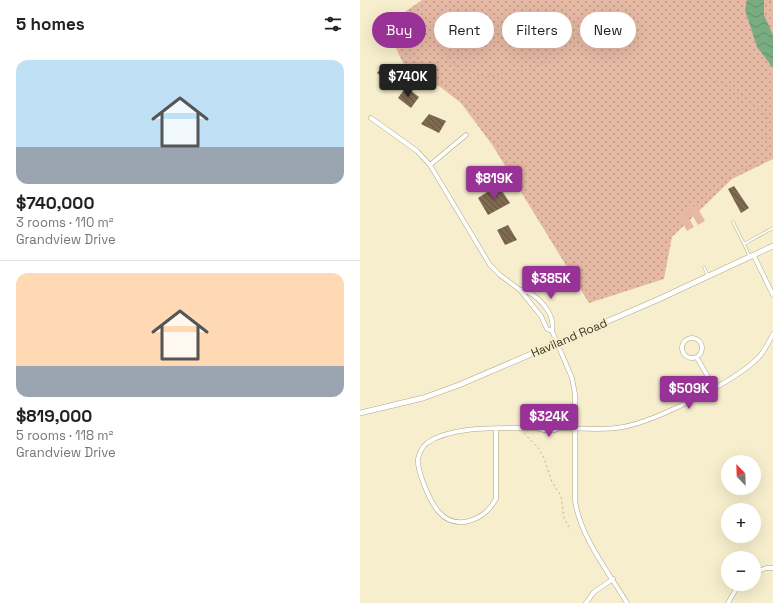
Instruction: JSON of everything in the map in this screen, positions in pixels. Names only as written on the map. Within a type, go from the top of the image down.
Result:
[{"type":"street","points":[[371,118],[417,151],[430,165],[490,265],[500,275],[520,290],[541,316],[547,329],[552,331]]},
{"type":"street","points":[[430,165],[466,135]]},
{"type":"street","name":"Haviland Road","points":[[360,413],[423,398],[459,385],[708,277],[773,246]]},
{"type":"street","points":[[752,257],[773,295]]},
{"type":"street","points":[[520,290],[529,291],[544,305],[553,326],[552,331],[558,342],[573,383],[576,408],[575,501],[578,515],[586,534],[627,603]]},
{"type":"street","points":[[496,429],[496,499],[491,509],[477,519],[463,522],[448,520],[431,504],[418,459],[422,448],[433,440],[455,433],[480,429],[538,428],[542,430],[557,430],[559,428],[623,427],[656,417],[714,387],[753,362],[764,350],[773,334]]},
{"type":"street","points":[[695,338],[701,343],[702,351],[697,358],[688,358],[682,353],[681,345],[686,339],[695,338]]},
{"type":"street","points":[[697,358],[714,387]]},
{"type":"street","points":[[761,570],[766,568],[773,568]]},
{"type":"street","points":[[586,603],[594,592],[613,579]]},
{"type":"street","points":[[728,603],[735,591]]},
{"type":"lane","points":[[733,222],[752,257]]},
{"type":"lane","points":[[744,244],[773,228]]},
{"type":"lane","points":[[704,267],[708,277]]},
{"type":"path","points":[[770,0],[773,4]]},
{"type":"path","points":[[465,48],[448,56],[446,59],[478,76],[492,76],[503,72]]},
{"type":"path","points":[[516,72],[529,69],[546,62]]},
{"type":"path","points":[[707,75],[712,79],[728,85],[768,117],[773,118]]},
{"type":"path","points":[[768,117],[765,127],[767,148],[773,143]]},
{"type":"path","points":[[733,174],[757,161],[764,151]]},
{"type":"path","points":[[524,433],[539,449],[544,458],[552,482],[561,496],[564,518],[571,530]]},
{"type":"shaded area","points":[[422,0],[773,0],[773,159],[732,179],[672,237],[664,279],[589,303],[493,146],[461,103],[439,86],[407,71],[396,48],[426,48],[426,12],[405,12]]},
{"type":"shaded area","points":[[696,205],[705,221],[698,225],[689,209]]},
{"type":"shaded area","points":[[685,211],[694,227],[687,231],[678,215]]},
{"type":"water","points":[[747,0],[764,0],[764,15],[773,35],[773,68],[757,47],[745,10]]},
{"type":"building","points":[[383,66],[399,75],[392,84],[377,73]]},
{"type":"building","points":[[406,87],[419,97],[411,108],[398,98]]},
{"type":"building","points":[[429,114],[446,121],[439,133],[421,124]]},
{"type":"building","points":[[498,185],[510,203],[488,215],[478,198]]},
{"type":"building","points":[[734,186],[749,208],[741,213],[728,189]]},
{"type":"building","points":[[508,225],[517,240],[505,245],[497,230]]}]
